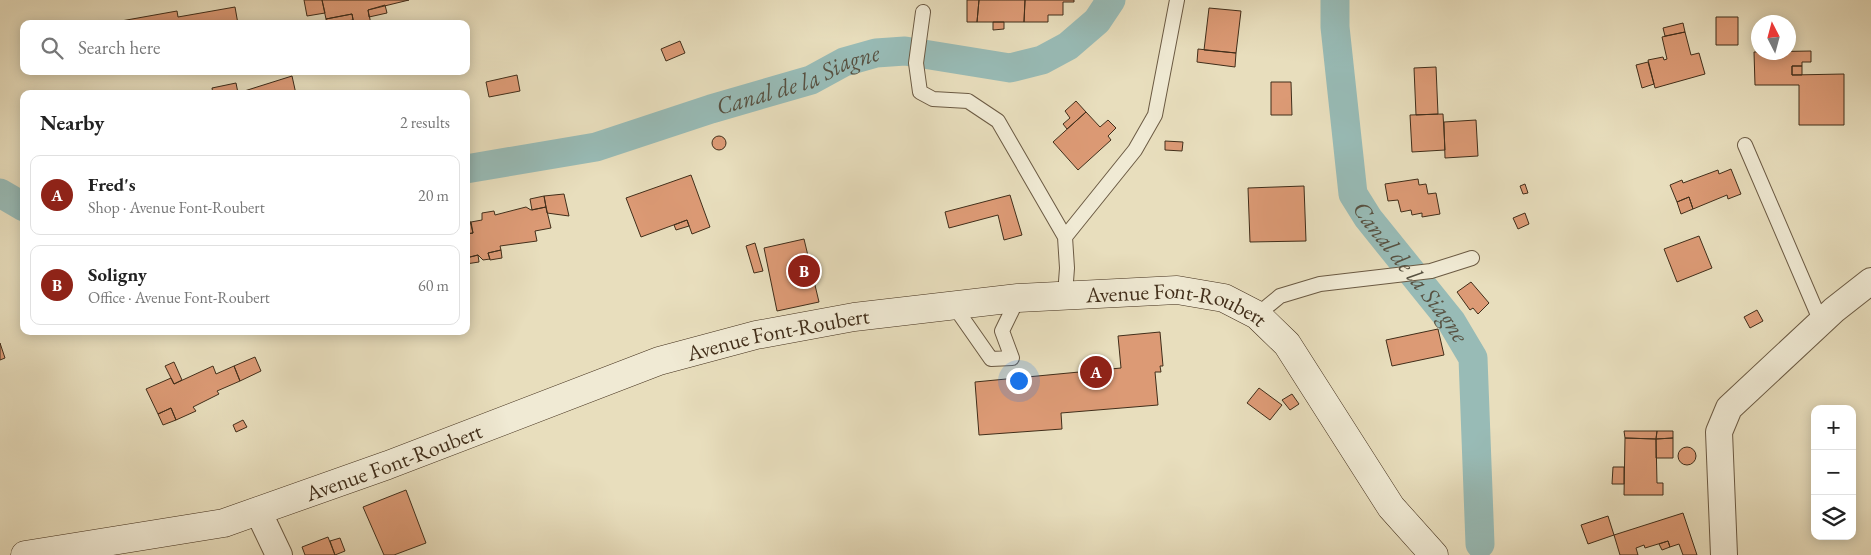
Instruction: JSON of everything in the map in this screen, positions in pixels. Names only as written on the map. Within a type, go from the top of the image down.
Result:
[{"type":"main road","name":"Avenue Font-Roubert","points":[[25,555],[224,523],[388,466],[659,361],[756,335],[854,317],[1018,298],[1177,290],[1224,298],[1257,315],[1287,344],[1391,507],[1434,555]]},
{"type":"street","points":[[1724,555],[1719,432],[1729,408],[1821,322],[1871,281]]},
{"type":"street","points":[[258,511],[279,555]]},
{"type":"lane","points":[[1065,237],[1135,150],[1155,115],[1177,0]]},
{"type":"lane","points":[[923,12],[916,64],[920,92],[934,99],[968,101],[998,121],[1065,237],[1067,268],[1064,296]]},
{"type":"lane","points":[[1745,146],[1821,322]]},
{"type":"lane","points":[[1257,315],[1280,296],[1320,284],[1431,272],[1472,258]]},
{"type":"lane","points":[[954,306],[992,359],[1012,358],[1002,332],[1018,298]]},
{"type":"building","points":[[304,0],[322,0],[325,13],[307,16]]},
{"type":"building","points":[[322,0],[409,0],[368,10],[370,20],[353,20],[352,14],[326,19]]},
{"type":"building","points":[[967,0],[979,0],[977,22],[967,22]]},
{"type":"building","points":[[979,0],[1025,0],[1024,22],[977,22]]},
{"type":"building","points":[[1025,0],[1074,0],[1074,2],[1063,2],[1063,15],[1048,15],[1048,22],[1024,22]]},
{"type":"building","points":[[385,5],[387,13],[369,17],[368,10]]},
{"type":"building","points":[[235,7],[237,20],[127,20],[177,11],[178,17]]},
{"type":"building","points":[[1209,8],[1241,11],[1236,53],[1204,50]]},
{"type":"building","points":[[352,14],[353,20],[326,20]]},
{"type":"building","points":[[1716,17],[1738,17],[1738,45],[1716,45]]},
{"type":"building","points":[[993,22],[1004,22],[1004,29],[993,30]]},
{"type":"building","points":[[1683,23],[1685,32],[1665,36],[1663,28]]},
{"type":"building","points":[[1685,32],[1691,55],[1699,53],[1705,74],[1655,88],[1648,60],[1663,57],[1664,60],[1667,59],[1662,37]]},
{"type":"building","points":[[680,41],[685,53],[666,61],[661,49]]},
{"type":"building","points":[[1198,49],[1236,53],[1235,67],[1197,62]]},
{"type":"building","points":[[1796,51],[1811,51],[1811,62],[1802,62],[1802,66],[1792,66],[1792,75],[1844,74],[1844,125],[1799,125],[1799,85],[1755,85],[1754,60],[1796,60]]},
{"type":"building","points":[[1648,62],[1654,84],[1642,88],[1636,65]]},
{"type":"building","points":[[1792,66],[1802,66],[1802,75],[1792,75]]},
{"type":"building","points":[[1436,67],[1438,114],[1416,115],[1414,68]]},
{"type":"building","points":[[517,75],[520,91],[489,97],[486,82]]},
{"type":"building","points":[[292,76],[295,90],[248,90]]},
{"type":"building","points":[[1271,82],[1291,82],[1292,115],[1271,115]]},
{"type":"building","points":[[236,83],[237,90],[212,90],[212,88]]},
{"type":"building","points":[[1076,101],[1086,112],[1067,129],[1063,124],[1070,118],[1065,111]]},
{"type":"building","points":[[1086,112],[1100,127],[1108,120],[1116,128],[1108,136],[1111,140],[1078,170],[1053,142]]},
{"type":"building","points":[[1443,114],[1445,150],[1412,152],[1410,115]]},
{"type":"building","points":[[1476,120],[1478,156],[1445,158],[1444,122]]},
{"type":"building","points":[[719,136],[724,138],[726,143],[724,148],[719,150],[714,148],[712,143],[714,138]]},
{"type":"building","points":[[1165,141],[1183,142],[1182,151],[1165,150]]},
{"type":"building","points":[[1731,169],[1741,194],[1728,199],[1727,195],[1693,209],[1689,197],[1677,202],[1670,185],[1682,180],[1683,183],[1718,170],[1719,174]]},
{"type":"building","points":[[691,175],[710,227],[692,234],[687,220],[641,237],[626,198]]},
{"type":"building","points":[[1418,179],[1419,185],[1426,184],[1428,194],[1436,193],[1440,214],[1422,217],[1422,213],[1412,215],[1411,210],[1401,212],[1398,200],[1388,201],[1385,184]]},
{"type":"building","points":[[1525,184],[1528,193],[1523,194],[1520,186]]},
{"type":"building","points":[[1304,186],[1306,241],[1250,242],[1248,188]]},
{"type":"building","points":[[564,194],[569,216],[547,213],[544,196]]},
{"type":"building","points":[[1010,195],[1022,235],[1004,240],[998,215],[949,228],[945,212]]},
{"type":"building","points":[[544,196],[546,207],[532,210],[530,199]]},
{"type":"building","points":[[1689,197],[1693,209],[1681,214],[1677,202]]},
{"type":"building","points":[[526,207],[531,210],[546,207],[551,228],[535,231],[537,241],[500,246],[501,250],[488,253],[490,259],[483,260],[478,255],[470,257],[470,233],[473,233],[471,222],[482,220],[482,213],[494,211],[495,215]]},
{"type":"building","points":[[1525,213],[1529,224],[1518,229],[1513,218]]},
{"type":"building","points":[[687,220],[689,226],[676,230],[674,225]]},
{"type":"building","points":[[470,221],[473,233],[470,233]]},
{"type":"building","points":[[1699,236],[1712,268],[1677,282],[1664,249]]},
{"type":"building","points":[[804,239],[819,302],[777,311],[764,248]]},
{"type":"building","points":[[755,243],[763,271],[754,273],[746,246]]},
{"type":"building","points":[[501,250],[502,258],[490,260],[488,253]]},
{"type":"building","points":[[478,255],[479,262],[470,263],[470,257]]},
{"type":"building","points":[[1471,282],[1489,303],[1478,314],[1473,308],[1470,310],[1457,292]]},
{"type":"building","points":[[1757,310],[1763,321],[1750,328],[1744,317]]},
{"type":"building","points":[[1438,329],[1444,355],[1392,366],[1386,340]]},
{"type":"building","points":[[1160,332],[1163,366],[1160,366],[1161,372],[1155,372],[1158,405],[1061,413],[1062,429],[979,435],[975,382],[1121,368],[1118,336]]},
{"type":"building","points":[[0,343],[5,358],[0,360]]},
{"type":"building","points":[[255,357],[261,371],[240,381],[234,366]]},
{"type":"building","points":[[174,362],[182,380],[174,384],[165,366]]},
{"type":"building","points":[[213,366],[216,374],[234,366],[240,381],[217,391],[219,394],[193,407],[196,411],[176,420],[171,408],[158,414],[146,389],[171,378],[174,384]]},
{"type":"building","points":[[1259,388],[1282,405],[1270,420],[1247,403]]},
{"type":"building","points":[[1292,394],[1299,404],[1290,410],[1282,400]]},
{"type":"building","points":[[171,408],[176,420],[163,425],[158,414]]},
{"type":"building","points":[[243,420],[247,427],[236,432],[233,425]]},
{"type":"building","points":[[1624,431],[1657,431],[1656,439],[1625,438]]},
{"type":"building","points":[[1657,431],[1673,431],[1673,438],[1656,439]]},
{"type":"building","points":[[1625,438],[1656,439],[1657,483],[1663,483],[1663,495],[1624,495]]},
{"type":"building","points":[[1673,438],[1673,458],[1656,458],[1656,439]]},
{"type":"building","points":[[1687,447],[1695,452],[1696,456],[1691,464],[1687,465],[1679,460],[1678,456],[1683,448]]},
{"type":"building","points":[[1613,467],[1624,467],[1624,484],[1612,484]]},
{"type":"building","points":[[406,490],[426,543],[394,555],[384,555],[363,507]]},
{"type":"building","points":[[1683,513],[1697,555],[1683,555],[1679,544],[1670,547],[1668,541],[1645,548],[1644,545],[1636,548],[1638,555],[1620,555],[1614,535]]},
{"type":"building","points":[[1608,516],[1614,535],[1588,544],[1581,525]]},
{"type":"building","points":[[328,537],[335,555],[305,555],[302,547]]},
{"type":"building","points":[[340,538],[345,551],[335,555],[330,541]]},
{"type":"building","points":[[1668,541],[1670,547],[1662,550],[1659,544]]},
{"type":"waterway","name":"Canal de la Siagne","points":[[470,168],[596,147],[711,109],[811,80],[844,62],[876,53],[905,51],[1010,68],[1042,60],[1068,46],[1097,21],[1111,0]]},
{"type":"waterway","name":"Canal de la Siagne","points":[[1335,0],[1335,27],[1353,194],[1368,218],[1451,321],[1473,358],[1480,544]]},
{"type":"waterway","name":"Canal de la Siagne","points":[[0,193],[20,205]]},
{"type":"place","name":"Soligny","points":[[804,271]]},
{"type":"place","name":"Fred's","points":[[1096,372]]}]
